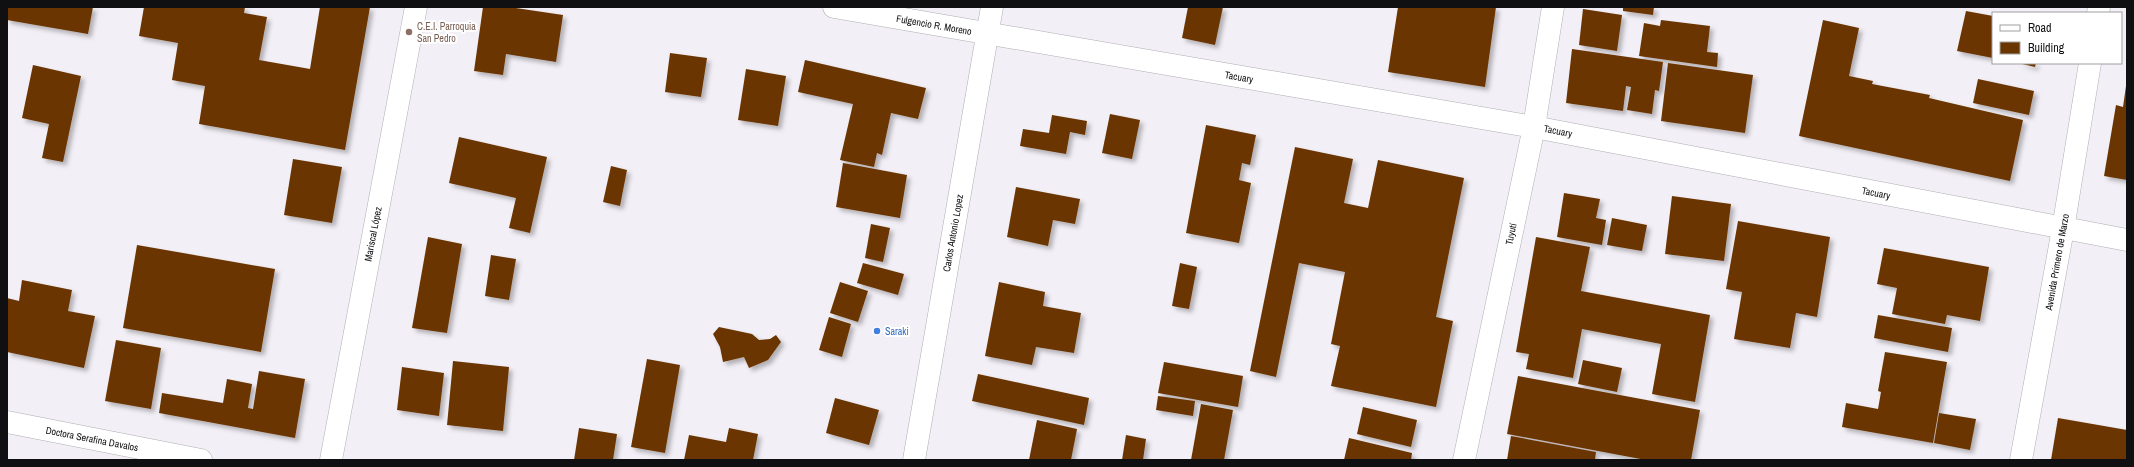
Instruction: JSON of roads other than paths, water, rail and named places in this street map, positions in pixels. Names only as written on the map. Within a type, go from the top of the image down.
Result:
[{"type":"street","name":"Mariscal López","points":[[331,460],[416,7]]},
{"type":"street","name":"Fulgencio R. Moreno","points":[[834,7],[987,34]]},
{"type":"street","name":"Carlos Antonio Lopez","points":[[914,460],[992,7]]},
{"type":"street","name":"Tuyutí","points":[[1464,460],[1534,127],[1553,7]]},
{"type":"street","name":"Tacuary","points":[[987,34],[1534,127],[2127,240]]},
{"type":"street","name":"Avenida Primero de Marzo","points":[[2022,460],[2063,229],[2090,64]]},
{"type":"street","name":"Doctora Serafina Davalos","points":[[7,422],[201,460]]},
{"type":"place","name":"C.E.I. Parroquia San Pedro","points":[[409,32]]},
{"type":"place","name":"Saraki","points":[[877,331]]}]
